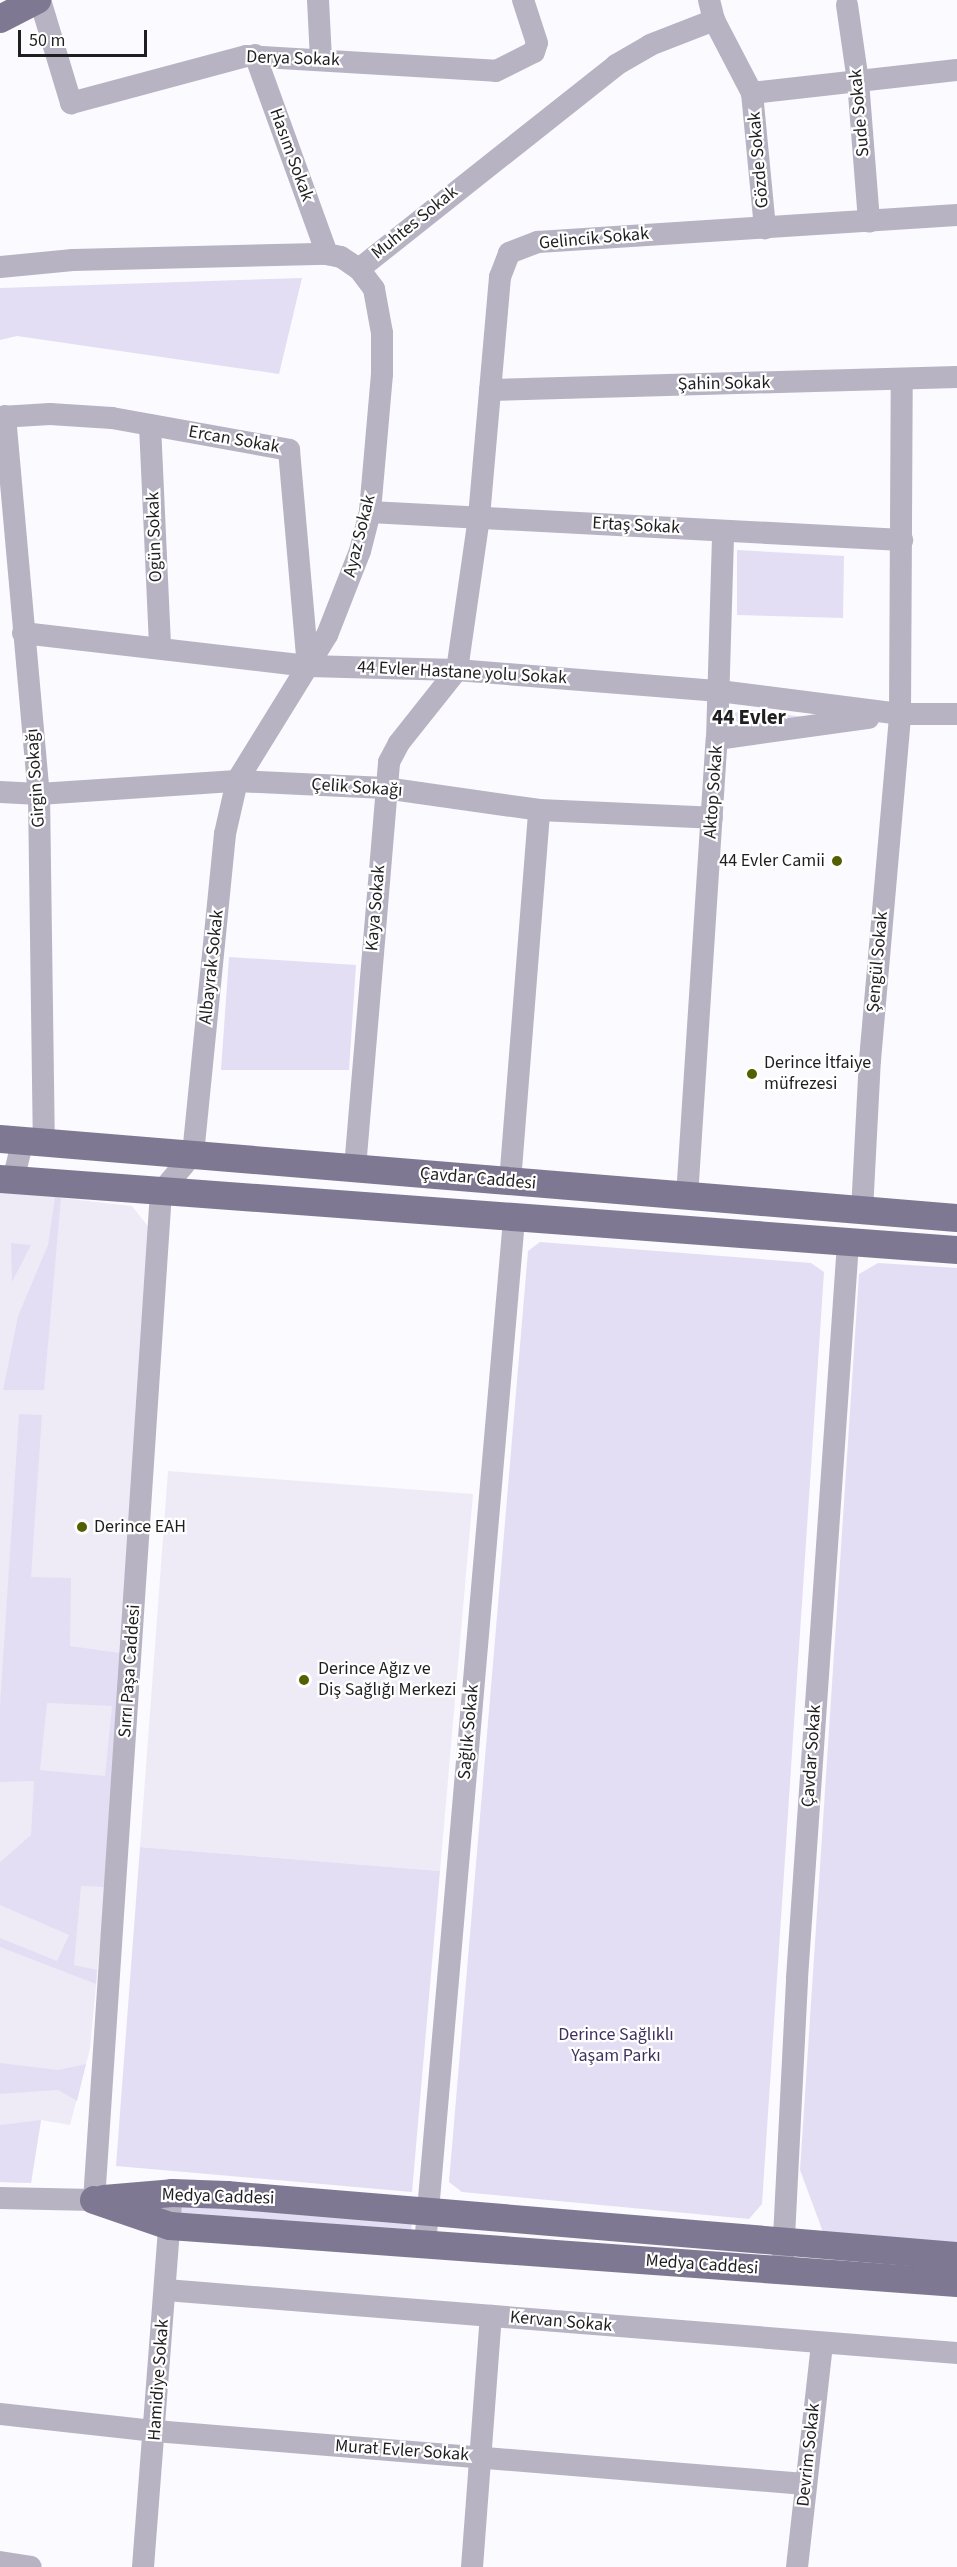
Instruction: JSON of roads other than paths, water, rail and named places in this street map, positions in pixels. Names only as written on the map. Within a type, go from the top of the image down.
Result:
[{"type":"main road","points":[[0,19],[39,0]]},
{"type":"main road","name":"Çavdar Caddesi","points":[[23,1140],[957,1218]]},
{"type":"main road","name":"Çavdar Caddesi","points":[[6,1179],[957,1250]]},
{"type":"main road","name":"Medya Caddesi","points":[[94,2200],[172,2193],[957,2256]]},
{"type":"main road","name":"Medya Caddesi","points":[[94,2200],[170,2226],[957,2283]]},
{"type":"street","name":"Derya Sokak","points":[[39,0],[71,103],[238,57],[255,55],[496,71],[534,52],[537,43],[523,0]]},
{"type":"street","points":[[318,0],[321,59]]},
{"type":"street","name":"Sude Sokak","points":[[847,5],[858,81],[869,222]]},
{"type":"street","name":"Gözde Sokak","points":[[712,10],[752,93],[765,228]]},
{"type":"street","name":"Muhtes Sokak","points":[[0,267],[65,260],[327,254],[359,269],[616,65],[712,10]]},
{"type":"street","name":"Hasım Sokak","points":[[255,55],[327,254]]},
{"type":"street","name":"Gözde Sokak","points":[[752,93],[957,70]]},
{"type":"street","name":"Gelincik Sokak","points":[[457,670],[479,517],[503,261],[520,246],[608,236],[957,215]]},
{"type":"street","name":"Ayaz Sokak","points":[[237,781],[308,666],[342,601],[370,512],[381,405],[382,333],[374,290],[359,269]]},
{"type":"street","name":"Şahin Sokak","points":[[490,390],[957,377]]},
{"type":"street","name":"Şengül Sokak","points":[[862,1211],[870,1060],[900,714],[902,380]]},
{"type":"street","name":"Ercan Sokak","points":[[2,416],[81,415],[289,450],[308,666]]},
{"type":"street","name":"Girgin Sokağı","points":[[2,416],[39,794],[23,1140],[6,1179]]},
{"type":"street","name":"Ogün Sokak","points":[[150,425],[160,648]]},
{"type":"street","name":"Ertaş Sokak","points":[[370,512],[902,540]]},
{"type":"street","name":"Aktop Sokak","points":[[687,1197],[717,739],[723,531]]},
{"type":"street","name":"44 Evler Hastane yolu Sokak","points":[[23,633],[308,666],[457,670],[719,692],[900,714],[957,714]]},
{"type":"street","name":"Kaya Sokak","points":[[355,1168],[385,788],[389,762],[399,743],[457,670]]},
{"type":"street","name":"44 Evler Hastane yolu Sokak","points":[[717,739],[900,714]]},
{"type":"street","name":"Çelik Sokağı","points":[[0,792],[39,794],[237,781],[385,788],[539,810],[712,818]]},
{"type":"street","name":"Albayrak Sokak","points":[[192,1154],[225,834],[237,781]]},
{"type":"street","points":[[510,1182],[539,810]]},
{"type":"street","points":[[161,1192],[192,1154]]},
{"type":"street","name":"Sırrı Paşa Caddesi","points":[[94,2200],[161,1192]]},
{"type":"street","name":"Sağlık Sokak","points":[[425,2245],[514,1218]]},
{"type":"street","name":"Çavdar Sokak","points":[[783,2271],[797,1978],[848,1243]]},
{"type":"street","name":"Hamidiye Sokak","points":[[143,2567],[172,2193]]},
{"type":"street","points":[[0,2198],[94,2200]]},
{"type":"street","name":"Kervan Sokak","points":[[166,2290],[957,2353]]},
{"type":"street","points":[[472,2567],[491,2316]]},
{"type":"street","name":"Devrim Sokak","points":[[797,2567],[822,2343]]},
{"type":"street","name":"Murat Evler Sokak","points":[[0,2414],[155,2432],[805,2484]]},
{"type":"street","points":[[0,2562],[31,2567]]},
{"type":"place","name":"44 Evler Camii","points":[[837,861]]},
{"type":"place","name":"Derince İtfaiye müfrezesi","points":[[752,1074]]},
{"type":"place","name":"Derince EAH","points":[[82,1527]]},
{"type":"place","name":"Derince Ağız ve Diş Sağlığı Merkezi","points":[[304,1680]]},
{"type":"district","name":"44 Evler","points":[[749,717]]},
{"type":"park label","name":"Derince Sağlıklı Yaşam Parkı","points":[[616,2046]]}]
